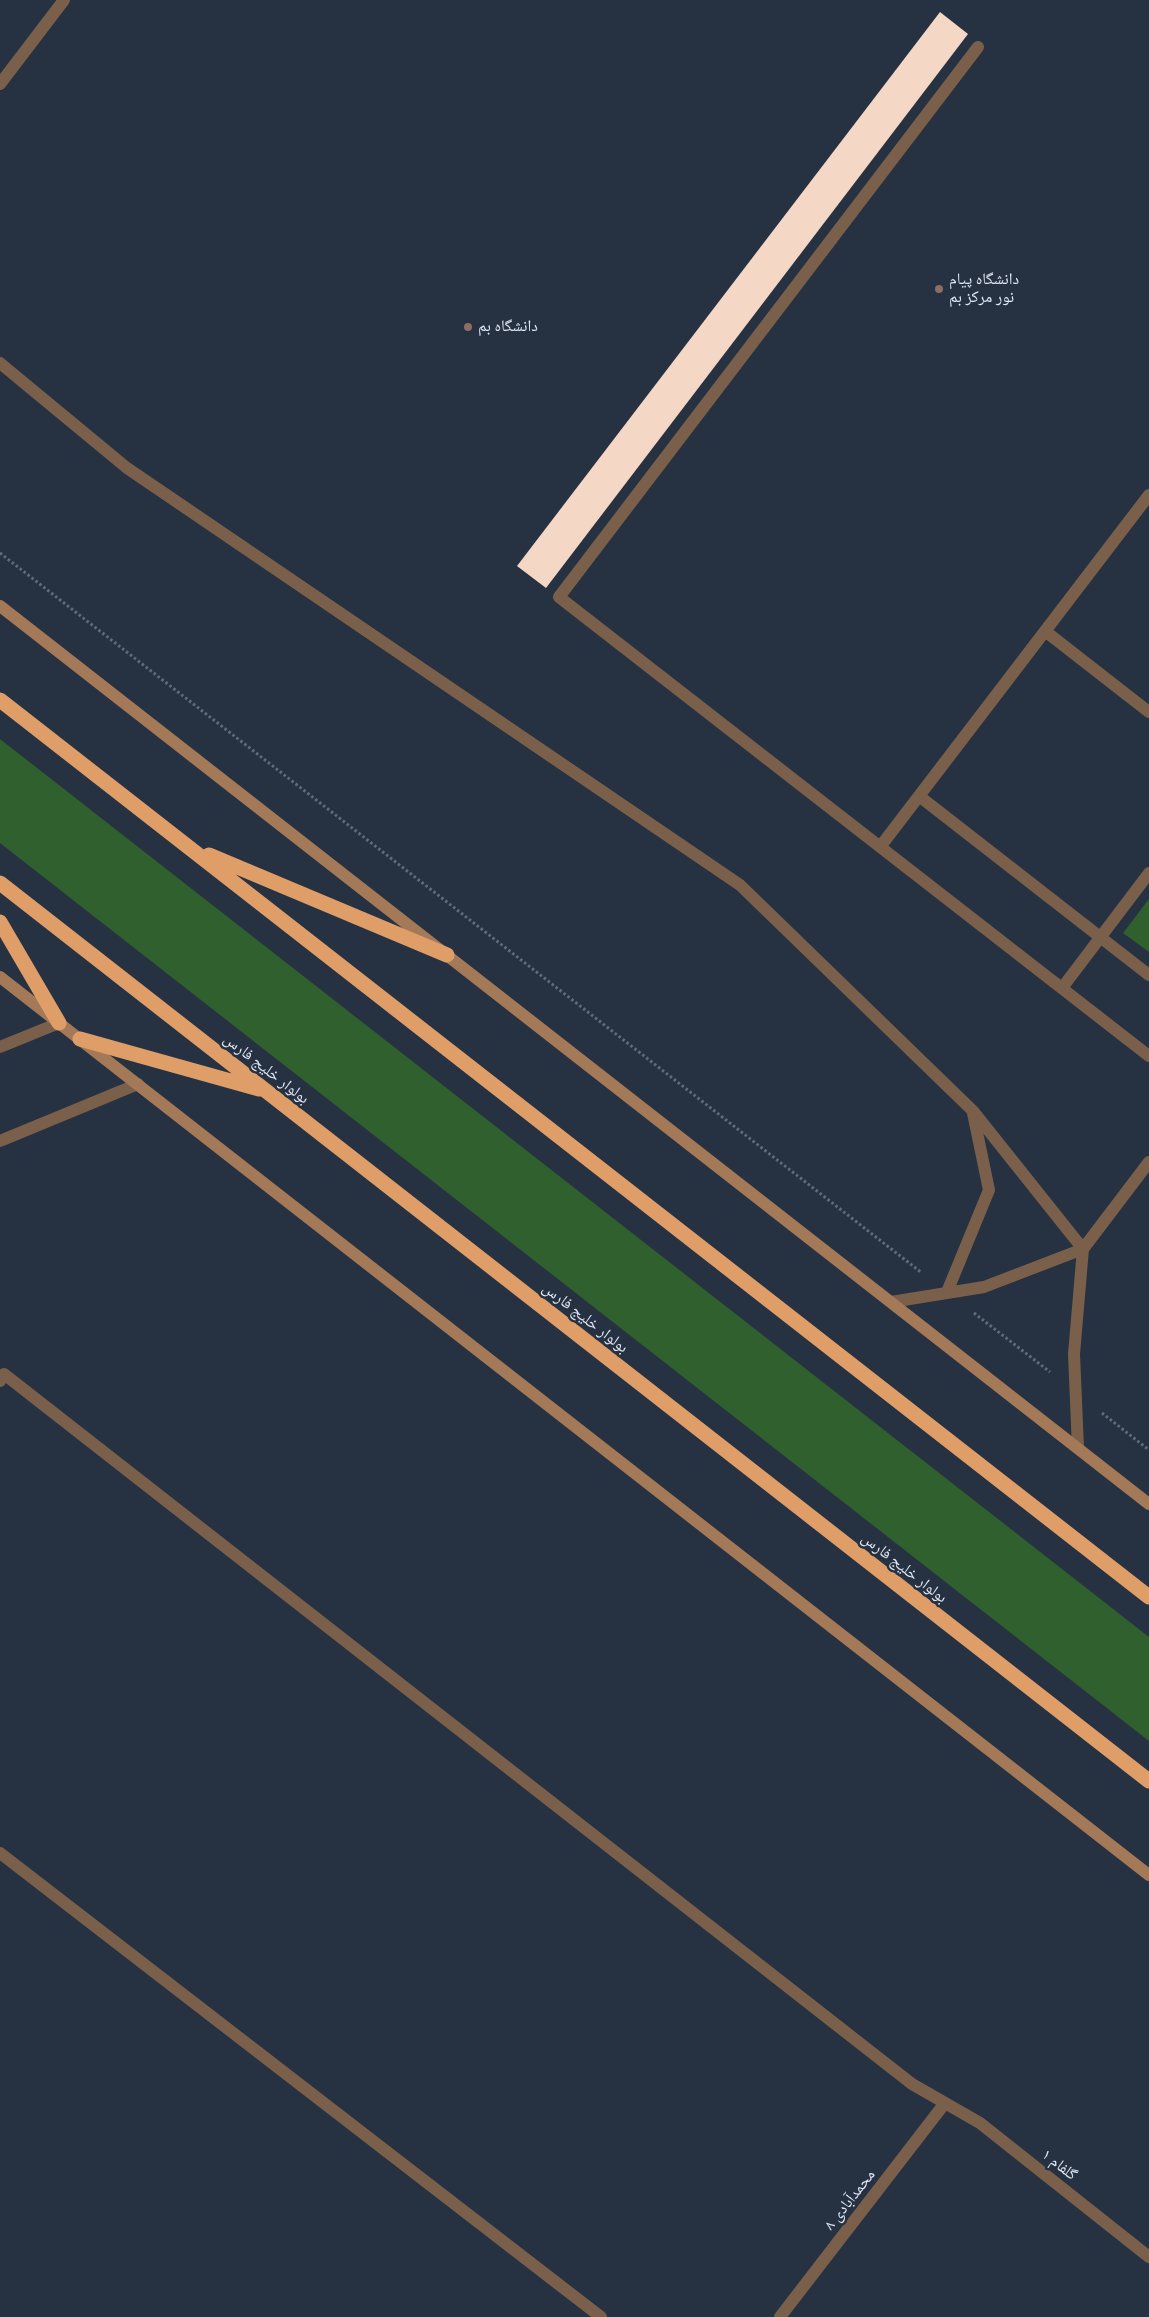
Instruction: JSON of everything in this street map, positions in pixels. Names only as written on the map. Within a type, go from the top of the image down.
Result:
[{"type":"highway","points":[[0,700],[1149,1597]]},
{"type":"highway","points":[[190,847],[447,955]]},
{"type":"highway","name":"بولوار خلیج فارس","points":[[0,883],[1149,1781]]},
{"type":"highway","points":[[0,922],[59,1023]]},
{"type":"highway","points":[[80,1039],[267,1091]]},
{"type":"street","points":[[0,84],[64,0]]},
{"type":"street","points":[[978,47],[559,597],[1149,1056]]},
{"type":"street","points":[[0,363],[127,468],[740,885],[973,1111],[1083,1249],[1074,1354],[1078,1448]]},
{"type":"street","points":[[880,847],[1149,495]]},
{"type":"street","points":[[0,606],[1149,1504]]},
{"type":"street","points":[[1045,632],[1149,712]]},
{"type":"street","points":[[919,796],[1149,975]]},
{"type":"street","points":[[1062,988],[1149,873]]},
{"type":"street","points":[[0,976],[1149,1875]]},
{"type":"street","points":[[0,1047],[59,1023]]},
{"type":"street","points":[[0,1141],[138,1084]]},
{"type":"street","points":[[947,1292],[989,1190],[973,1111]]},
{"type":"street","points":[[891,1302],[984,1287],[1083,1249],[1149,1162]]},
{"type":"street","name":"گلفام ۱","points":[[2,1377],[912,2084],[980,2123],[1149,2257]]},
{"type":"street","points":[[0,1853],[602,2317]]},
{"type":"street","name":"محمدآبادی ۸","points":[[780,2317],[945,2103]]},
{"type":"path","points":[[0,553],[1149,1450]]},
{"type":"green space","points":[[0,739],[1149,1637],[1149,1741],[0,843]]},
{"type":"green space","points":[[1149,899],[1149,952],[1123,933]]},
{"type":"building","points":[[940,12],[968,34],[546,588],[517,566]]},
{"type":"place","name":"دانشگاه پیام نور مرکز بم","points":[[939,289]]},
{"type":"place","name":"دانشگاه بم","points":[[468,327]]}]
